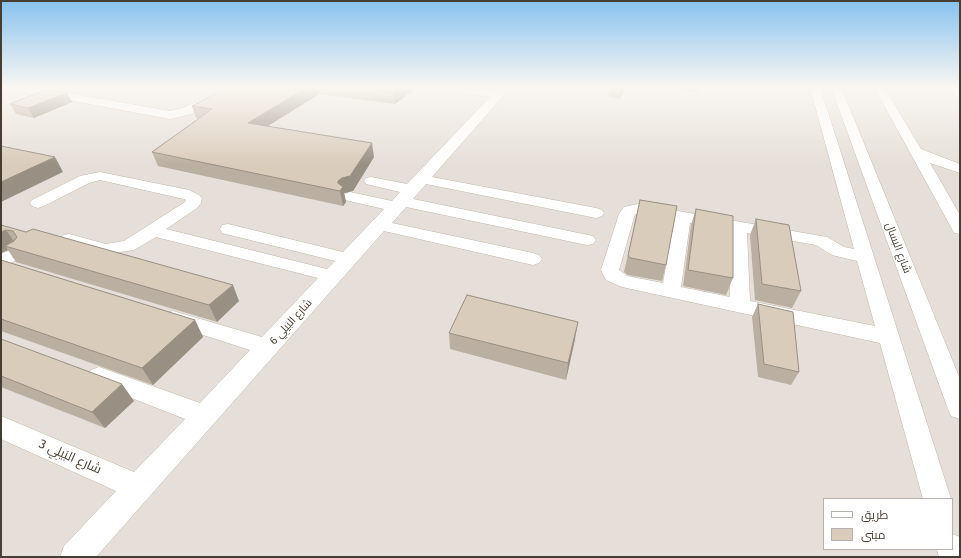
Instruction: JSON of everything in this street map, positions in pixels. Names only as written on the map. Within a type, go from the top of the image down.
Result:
[{"type":"street","points":[[159,113],[170,115],[178,113]]},
{"type":"street","name":"شارع البَيلِي 6","points":[[75,557],[482,113]]},
{"type":"street","points":[[822,113],[937,498]]},
{"type":"street","name":"شارع البسال","points":[[846,113],[960,409]]},
{"type":"street","points":[[894,113],[960,229]]},
{"type":"street","points":[[916,152],[938,162],[960,169]]},
{"type":"street","points":[[929,174],[945,170],[960,169]]},
{"type":"street","points":[[38,203],[85,179],[100,176],[194,198],[194,203],[135,243],[113,249],[101,248],[69,239]]},
{"type":"street","points":[[370,181],[408,194],[587,240]]},
{"type":"street","points":[[350,197],[408,194],[596,213]]},
{"type":"street","points":[[865,257],[838,251],[821,241],[638,209],[628,212],[610,270],[613,276],[622,281],[889,338]]},
{"type":"street","points":[[671,291],[683,217]]},
{"type":"street","points":[[379,225],[533,259]]},
{"type":"street","points":[[738,227],[740,306]]},
{"type":"street","points":[[228,229],[348,259]]},
{"type":"street","points":[[153,231],[332,276]]},
{"type":"street","points":[[1,261],[18,252]]},
{"type":"street","points":[[1,265],[23,272]]},
{"type":"street","points":[[156,313],[267,347]]},
{"type":"street","points":[[81,370],[205,416]]},
{"type":"street","name":"شارع البَيلِي 3","points":[[1,427],[139,488]]},
{"type":"shaded area","points":[[1,113],[960,113],[960,557],[1,557]]},
{"type":"building","points":[[206,113],[265,113],[248,123],[372,143],[350,176],[342,178],[338,181],[338,183],[343,187],[340,191],[152,152]]},
{"type":"building","points":[[1,146],[55,157],[1,182]]},
{"type":"building","points":[[640,200],[677,206],[666,265],[631,258],[628,256]]},
{"type":"building","points":[[696,209],[733,216],[733,278],[688,270]]},
{"type":"building","points":[[756,219],[789,225],[801,291],[762,284]]},
{"type":"building","points":[[1,225],[26,232],[33,229],[233,285],[209,305],[5,246],[14,241],[17,237],[13,231],[6,230],[1,232]]},
{"type":"building","points":[[1,260],[195,320],[142,368],[1,319]]},
{"type":"building","points":[[467,295],[578,322],[568,363],[449,333]]},
{"type":"building","points":[[758,304],[793,312],[799,372],[764,364]]},
{"type":"building","points":[[1,339],[122,384],[92,412],[1,376]]}]
